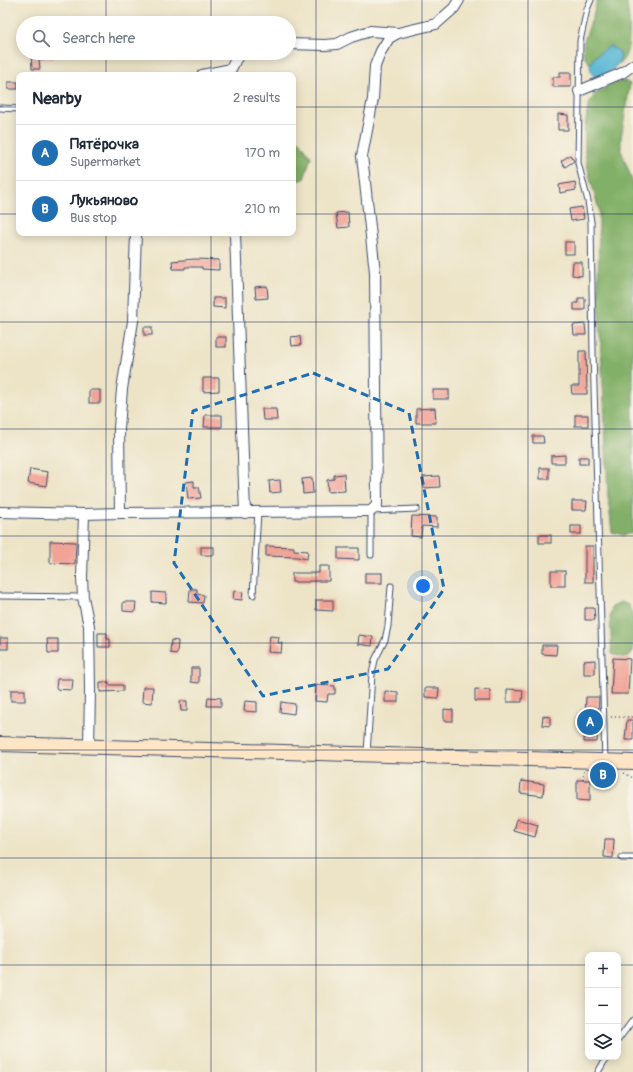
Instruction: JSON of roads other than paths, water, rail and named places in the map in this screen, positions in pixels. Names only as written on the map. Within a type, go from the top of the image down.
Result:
[{"type":"street","points":[[0,512],[84,514],[370,511],[377,505],[375,272],[362,156],[373,99],[376,66],[381,51],[389,38],[398,33],[436,24],[454,8],[459,0]]},
{"type":"street","points":[[296,44],[337,44],[351,37],[370,31],[398,33]]},
{"type":"street","points":[[231,72],[236,60]]},
{"type":"street","points":[[579,91],[622,73],[633,65]]},
{"type":"street","points":[[120,513],[119,428],[122,389],[133,321],[136,236]]},
{"type":"street","points":[[235,236],[245,513]]},
{"type":"street","points":[[84,514],[82,578],[83,597],[89,626],[89,747]]},
{"type":"street","points":[[0,744],[633,762]]},
{"type":"lane","points":[[591,0],[587,9],[580,41],[578,163],[588,201],[590,222],[605,762]]},
{"type":"lane","points":[[0,108],[16,109]]},
{"type":"lane","points":[[371,555],[370,511],[417,509]]},
{"type":"lane","points":[[253,595],[258,512]]},
{"type":"lane","points":[[367,755],[372,674],[375,660],[385,640],[388,626],[391,586]]},
{"type":"lane","points":[[0,596],[83,597]]},
{"type":"lane","points":[[622,858],[633,858]]},
{"type":"lane","points":[[621,1036],[633,1020]]},
{"type":"lane","points":[[598,1072],[605,1060]]},
{"type":"water","points":[[610,46],[618,51],[621,57],[617,65],[607,74],[594,77],[590,67],[593,59]]},
{"type":"place","name":"Пятёрочка","points":[[590,722]]},
{"type":"place","name":"Лукьяново","points":[[603,775]]}]
